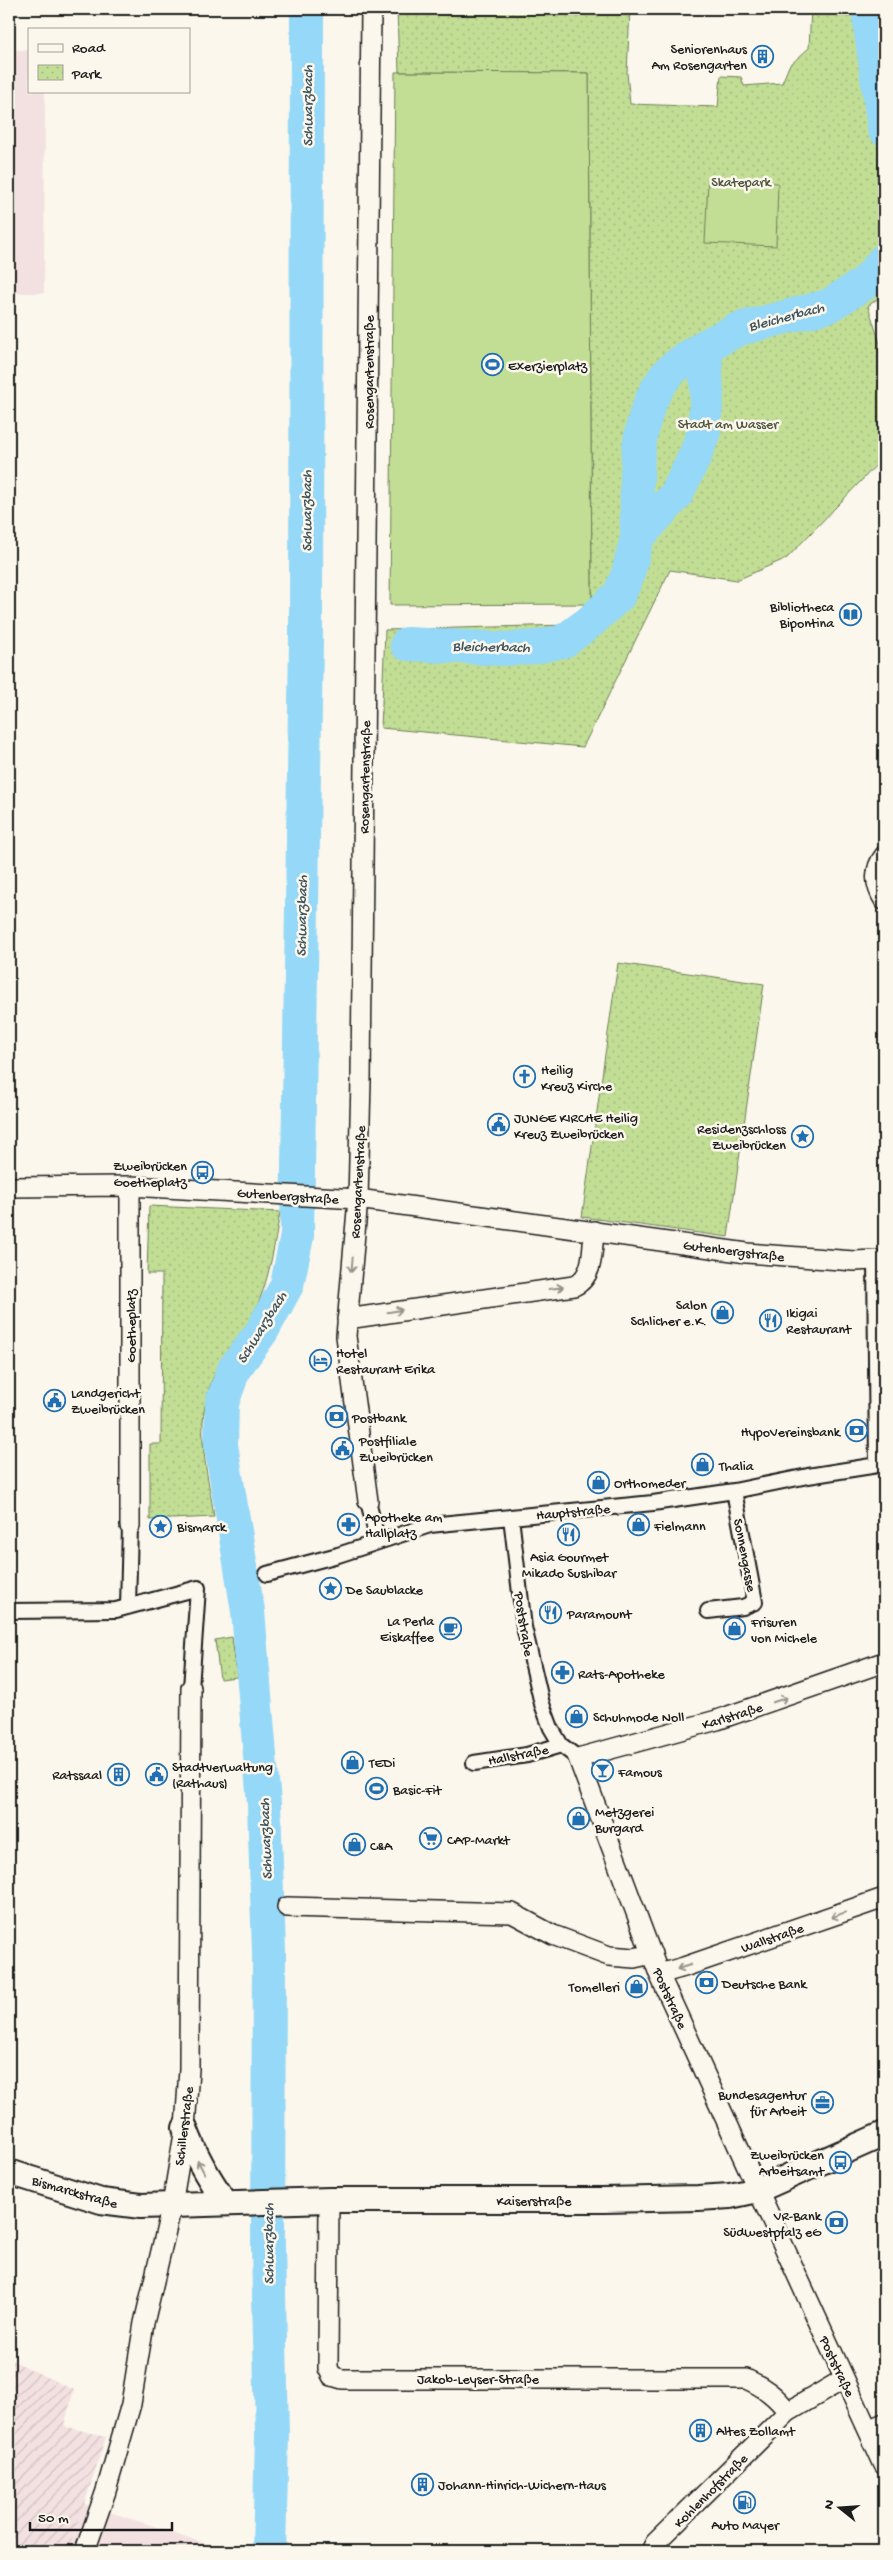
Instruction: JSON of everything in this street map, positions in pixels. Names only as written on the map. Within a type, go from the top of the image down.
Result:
[{"type":"street","name":"Rosengartenstraße","points":[[371,9],[362,1072],[358,1199],[346,1336],[368,1500],[378,1542]]},
{"type":"street","points":[[884,856],[879,862],[876,875],[878,891],[884,900]]},
{"type":"street","name":"Gutenbergstraße","points":[[9,1187],[130,1186],[358,1199],[748,1253],[854,1261],[875,1260]]},
{"type":"street","name":"Goetheplatz","points":[[130,1186],[130,1526]]},
{"type":"street","points":[[347,1319],[574,1286],[582,1282],[589,1269],[594,1231]]},
{"type":"street","points":[[875,1260],[880,1464]]},
{"type":"street","name":"Hauptstraße","points":[[267,1574],[430,1525],[653,1503],[734,1491],[880,1464]]},
{"type":"street","name":"Sonnengasse","points":[[708,1611],[743,1607],[755,1602],[734,1491]]},
{"type":"street","name":"Poststraße","points":[[511,1517],[524,1627],[542,1704],[551,1728],[561,1745],[578,1758],[659,1974],[844,2379],[876,2426],[884,2465]]},
{"type":"street","points":[[128,1607],[130,1526]]},
{"type":"street","points":[[9,1610],[116,1610],[198,1588],[191,1688]]},
{"type":"street","name":"Karlstraße","points":[[578,1758],[717,1720],[884,1662]]},
{"type":"street","name":"Schillerstraße","points":[[85,2551],[106,2491],[131,2404],[152,2283],[172,2205],[185,2128],[189,2050],[191,1688]]},
{"type":"street","name":"Hallstraße","points":[[474,1763],[528,1755],[561,1745]]},
{"type":"street","name":"Wallstraße","points":[[659,1974],[694,1964],[884,1898]]},
{"type":"street","points":[[287,1907],[512,1913],[553,1935],[609,1956],[634,1958],[652,1954]]},
{"type":"street","points":[[185,2128],[207,2177],[228,2202]]},
{"type":"street","name":"Kaiserstraße","points":[[172,2205],[292,2200],[632,2200],[730,2196],[758,2190],[884,2134]]},
{"type":"street","name":"Bismarckstraße","points":[[9,2172],[120,2205],[172,2205]]},
{"type":"street","name":"Jakob-Leyser-Straße","points":[[329,2200],[328,2368],[332,2376],[342,2379],[746,2379],[764,2387],[776,2397],[788,2412]]},
{"type":"street","name":"Kohlenhofstraße","points":[[651,2551],[788,2412],[844,2379]]},
{"type":"shaded area","points":[[9,50],[28,50],[28,92],[45,92],[44,293],[9,293]]},
{"type":"shaded area","points":[[9,2359],[74,2390],[64,2426],[106,2437],[69,2551],[9,2551]]},
{"type":"shaded area","points":[[84,2504],[163,2529],[227,2551],[69,2551]]},
{"type":"green space","name":"Stadt am Wasser","points":[[397,9],[630,9],[627,73],[630,104],[718,107],[721,76],[741,77],[744,86],[782,83],[789,66],[809,48],[811,9],[877,9],[878,37],[884,77],[884,294],[868,306],[884,356],[884,457],[787,558],[737,580],[670,570],[583,747],[381,728],[385,630],[567,625],[592,604],[589,73],[399,72]]},
{"type":"green space","name":"Exerzierplatz","points":[[395,72],[589,73],[592,604],[390,605]]},
{"type":"green space","points":[[708,180],[778,183],[776,246],[705,243]]},
{"type":"green space","points":[[618,963],[764,984],[728,1237],[582,1217]]},
{"type":"green space","points":[[149,1206],[280,1212],[270,1265],[259,1303],[249,1322],[221,1361],[206,1401],[203,1444],[214,1517],[150,1520],[150,1444],[161,1444],[162,1274],[147,1274]]},
{"type":"green space","points":[[232,1637],[237,1677],[220,1679],[215,1640]]},
{"type":"waterway","name":"Schwarzbach","points":[[269,2551],[272,2435],[268,2246],[269,1952],[264,1804],[248,1611],[221,1445],[222,1403],[234,1369],[262,1331],[287,1285],[297,1236],[306,640],[307,9]]},
{"type":"waterway","name":"Bleicherbach","points":[[868,9],[884,129]]},
{"type":"waterway","name":"Bleicherbach","points":[[407,644],[504,649],[536,647],[564,641],[590,622],[619,595],[627,577],[637,538],[676,495],[695,456],[704,432],[707,395],[705,346],[739,329],[828,306],[865,283],[884,260]]},
{"type":"waterway","name":"Bleicherbach","points":[[637,538],[638,454],[646,413],[654,394],[665,377],[673,368],[705,346]]},
{"type":"place","name":"Seniorenhaus Am Rosengarten","points":[[763,56]]},
{"type":"place","name":"Exerzierplatz","points":[[492,365]]},
{"type":"place","name":"Bibliotheca Bipontina","points":[[850,614]]},
{"type":"place","name":"Heilig Kreuz Kirche","points":[[525,1077]]},
{"type":"place","name":"JUNGE KIRCHE Heilig Kreuz Zweibrücken","points":[[498,1125]]},
{"type":"place","name":"Residenzschloss Zweibrücken","points":[[802,1136]]},
{"type":"place","name":"Zweibrücken Goetheplatz","points":[[203,1173]]},
{"type":"place","name":"Salon Schlicher e.K.","points":[[723,1312]]},
{"type":"place","name":"Ikigai Restaurant","points":[[770,1320]]},
{"type":"place","name":"Hotel Restaurant Erika","points":[[320,1360]]},
{"type":"place","name":"Landgericht Zweibrücken","points":[[55,1400]]},
{"type":"place","name":"Postbank","points":[[336,1417]]},
{"type":"place","name":"HypoVereinsbank","points":[[856,1431]]},
{"type":"place","name":"Postfiliale Zweibrücken","points":[[343,1448]]},
{"type":"place","name":"Thalia","points":[[703,1465]]},
{"type":"place","name":"Orthomeder","points":[[598,1482]]},
{"type":"place","name":"Apotheke am Hallplatz","points":[[349,1524]]},
{"type":"place","name":"Fielmann","points":[[638,1525]]},
{"type":"place","name":"Bismarck","points":[[161,1526]]},
{"type":"place","name":"Asia Gourmet Mikado Sushibar","points":[[569,1534]]},
{"type":"place","name":"De Saublacke","points":[[330,1589]]},
{"type":"place","name":"Paramount","points":[[551,1613]]},
{"type":"place","name":"La Perla Eiskaffee","points":[[450,1628]]},
{"type":"place","name":"Frisuren von Michele","points":[[735,1629]]},
{"type":"place","name":"Rats-Apotheke","points":[[562,1673]]},
{"type":"place","name":"Schuhmode Noll","points":[[577,1716]]},
{"type":"place","name":"TEDi","points":[[353,1762]]},
{"type":"place","name":"Famous","points":[[602,1771]]},
{"type":"place","name":"Ratssaal","points":[[118,1774]]},
{"type":"place","name":"Stadtverwaltung (Rathaus)","points":[[156,1774]]},
{"type":"place","name":"Basic-Fit","points":[[377,1789]]},
{"type":"place","name":"Metzgerei Burgard","points":[[579,1819]]},
{"type":"place","name":"CAP-Markt","points":[[431,1839]]},
{"type":"place","name":"C&A","points":[[354,1845]]},
{"type":"place","name":"Deutsche Bank","points":[[706,1983]]},
{"type":"place","name":"Tomelleri","points":[[636,1986]]},
{"type":"place","name":"Bundesagentur für Arbeit","points":[[822,2102]]},
{"type":"place","name":"Zweibrücken Arbeitsamt","points":[[840,2162]]},
{"type":"place","name":"VR-Bank Südwestpfalz eG","points":[[837,2223]]},
{"type":"place","name":"Altes Zollamt","points":[[700,2430]]},
{"type":"place","name":"Johann-Hinrich-Wichern-Haus","points":[[422,2484]]},
{"type":"place","name":"Auto Mayer","points":[[745,2502]]},
{"type":"park label","name":"Skatepark","points":[[741,181]]}]
